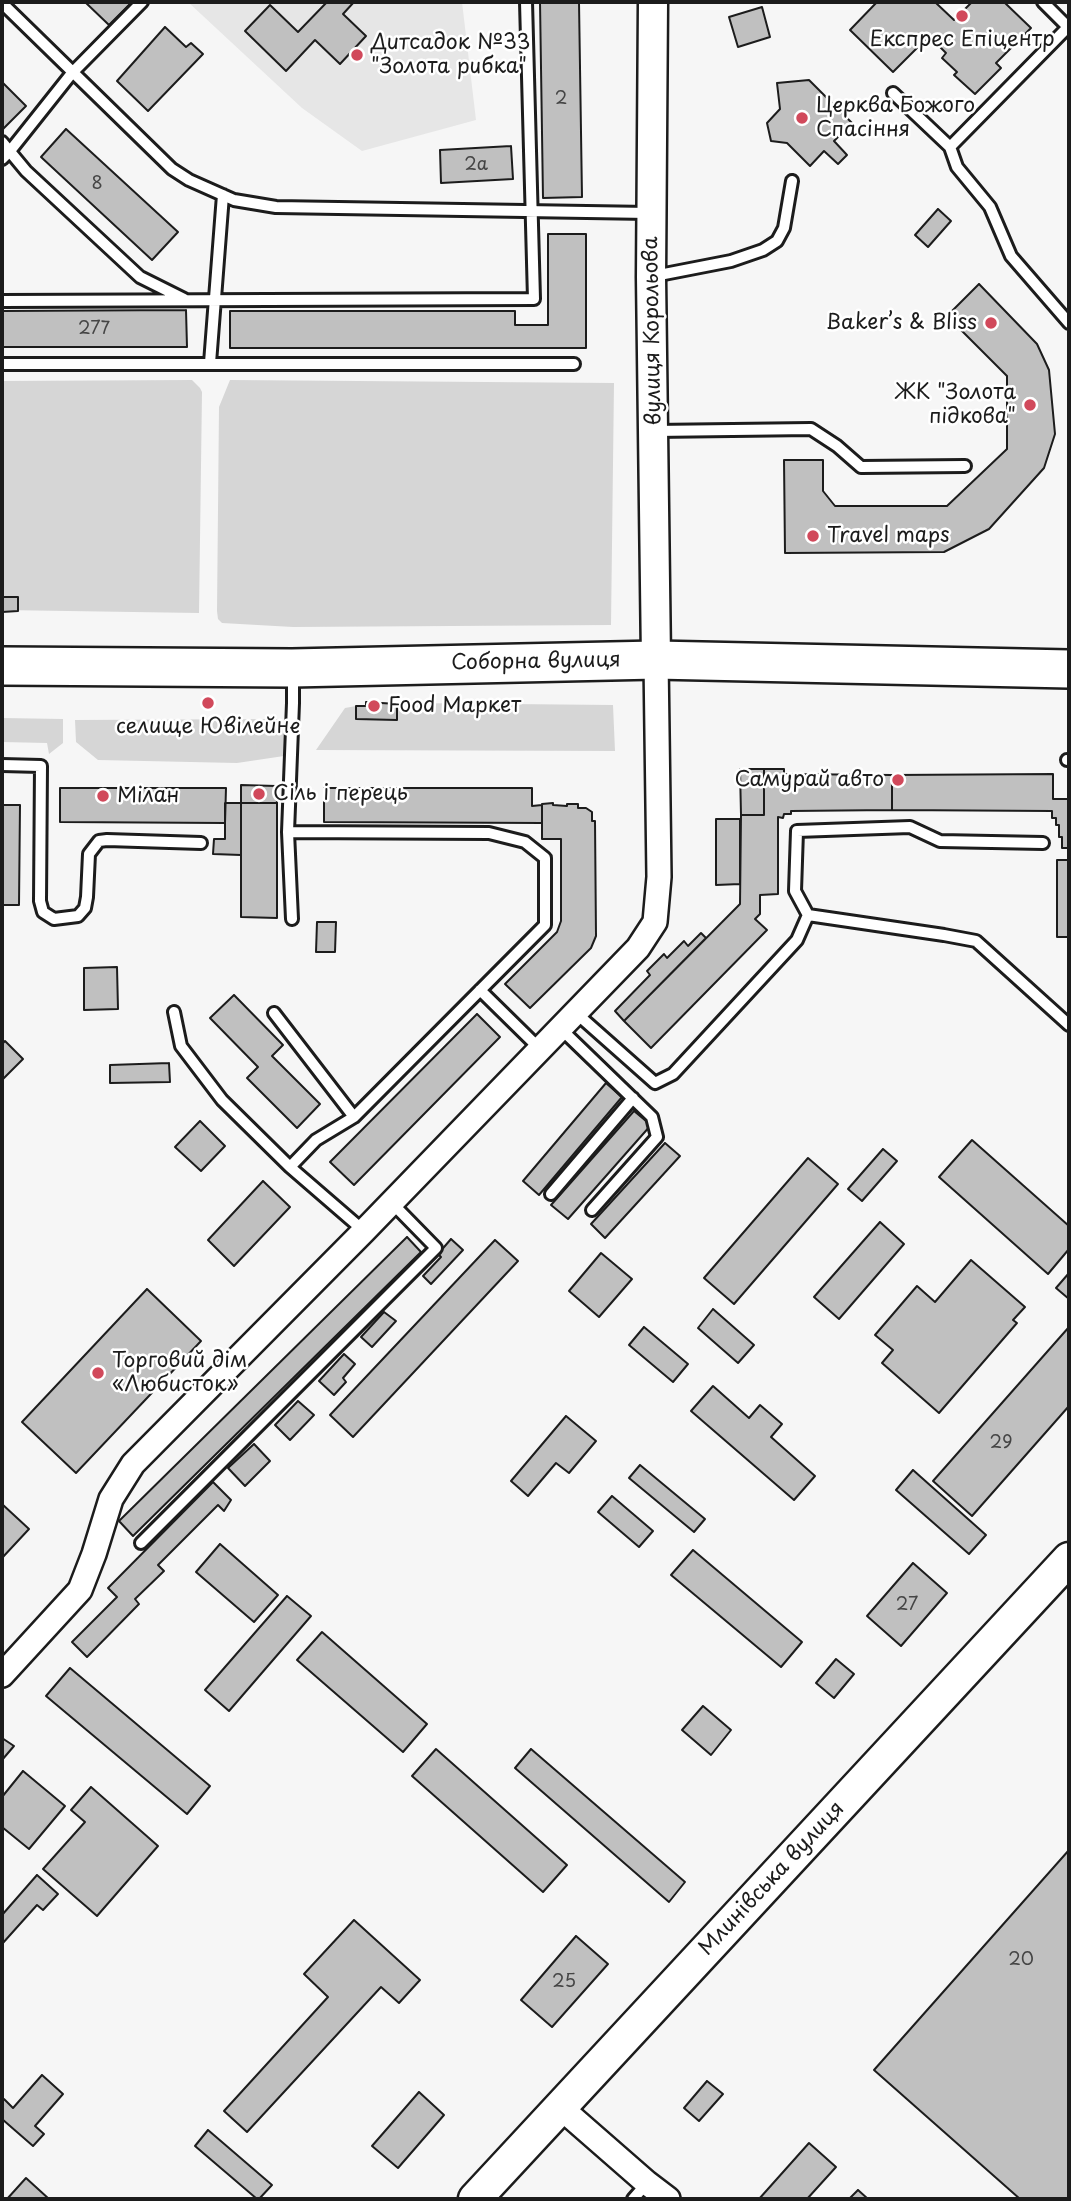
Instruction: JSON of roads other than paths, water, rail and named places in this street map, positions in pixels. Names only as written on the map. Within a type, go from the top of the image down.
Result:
[{"type":"main road","name":"Соборна вулиця","points":[[2,666],[292,668],[656,660],[1069,668]]},
{"type":"main road","name":"Млинівська вулиця","points":[[475,2199],[1069,1559]]},
{"type":"street","name":"вулиця Корольова","points":[[653,2],[651,277],[656,660]]},
{"type":"street","points":[[2,1675],[80,1590],[111,1499],[133,1464],[365,1231],[638,947],[654,922],[659,877],[656,660]]},
{"type":"street","points":[[560,2107],[640,2191],[668,2199]]},
{"type":"lane","points":[[142,2],[72,73],[4,151],[140,277],[186,300]]},
{"type":"lane","points":[[2,301],[534,299],[526,2]]},
{"type":"lane","points":[[950,147],[1068,27],[1043,2]]},
{"type":"lane","points":[[2,3],[172,169],[234,201],[276,206],[652,212]]},
{"type":"lane","points":[[893,93],[950,147],[957,167],[989,207],[1011,256],[1069,323]]},
{"type":"lane","points":[[651,277],[731,261],[764,250],[777,242],[784,228],[792,181]]},
{"type":"lane","points":[[210,363],[223,195]]},
{"type":"lane","points":[[2,363],[574,364]]},
{"type":"lane","points":[[654,430],[811,429],[837,446],[861,467],[965,466]]},
{"type":"lane","points":[[292,668],[288,832],[292,919]]},
{"type":"lane","points":[[2,765],[41,766],[40,901],[43,912],[54,919],[78,916],[85,908],[89,854],[99,841],[201,843]]},
{"type":"lane","points":[[808,915],[795,891],[797,831],[911,827],[940,841],[1043,843]]},
{"type":"lane","points":[[288,832],[489,833],[525,842],[545,858],[545,925],[354,1117],[316,1140],[290,1167]]},
{"type":"lane","points":[[568,1021],[654,1083],[673,1074],[797,940],[808,915]]},
{"type":"lane","points":[[808,915],[976,941],[1069,1025]]},
{"type":"lane","points":[[480,990],[540,1049]]},
{"type":"lane","points":[[174,1012],[181,1046],[222,1100],[290,1167],[365,1231]]},
{"type":"lane","points":[[274,1013],[354,1117]]},
{"type":"lane","points":[[568,1021],[652,1117],[657,1137],[592,1210]]},
{"type":"lane","points":[[551,1194],[633,1098]]},
{"type":"lane","points":[[141,1543],[436,1248],[392,1203]]},
{"type":"place","name":"Експрес Епіцентр","points":[[962,16]]},
{"type":"place","name":"Дитсадок №33 \"Золота рибка\"","points":[[357,55]]},
{"type":"place","name":"Церква Божого Спасіння","points":[[802,118]]},
{"type":"place","name":"Bakerʼs & Bliss","points":[[991,323]]},
{"type":"place","name":"ЖК \"Золота підкова\"","points":[[1030,405]]},
{"type":"place","name":"Travel maps","points":[[813,536]]},
{"type":"place","name":"селище Ювілейне","points":[[208,703]]},
{"type":"place","name":"Food Маркет","points":[[374,706]]},
{"type":"place","name":"Самурай авто","points":[[898,780]]},
{"type":"place","name":"Сіль і перець","points":[[259,794]]},
{"type":"place","name":"Мілан","points":[[103,796]]},
{"type":"place","name":"Торговий дім «Любисток»","points":[[98,1373]]}]
